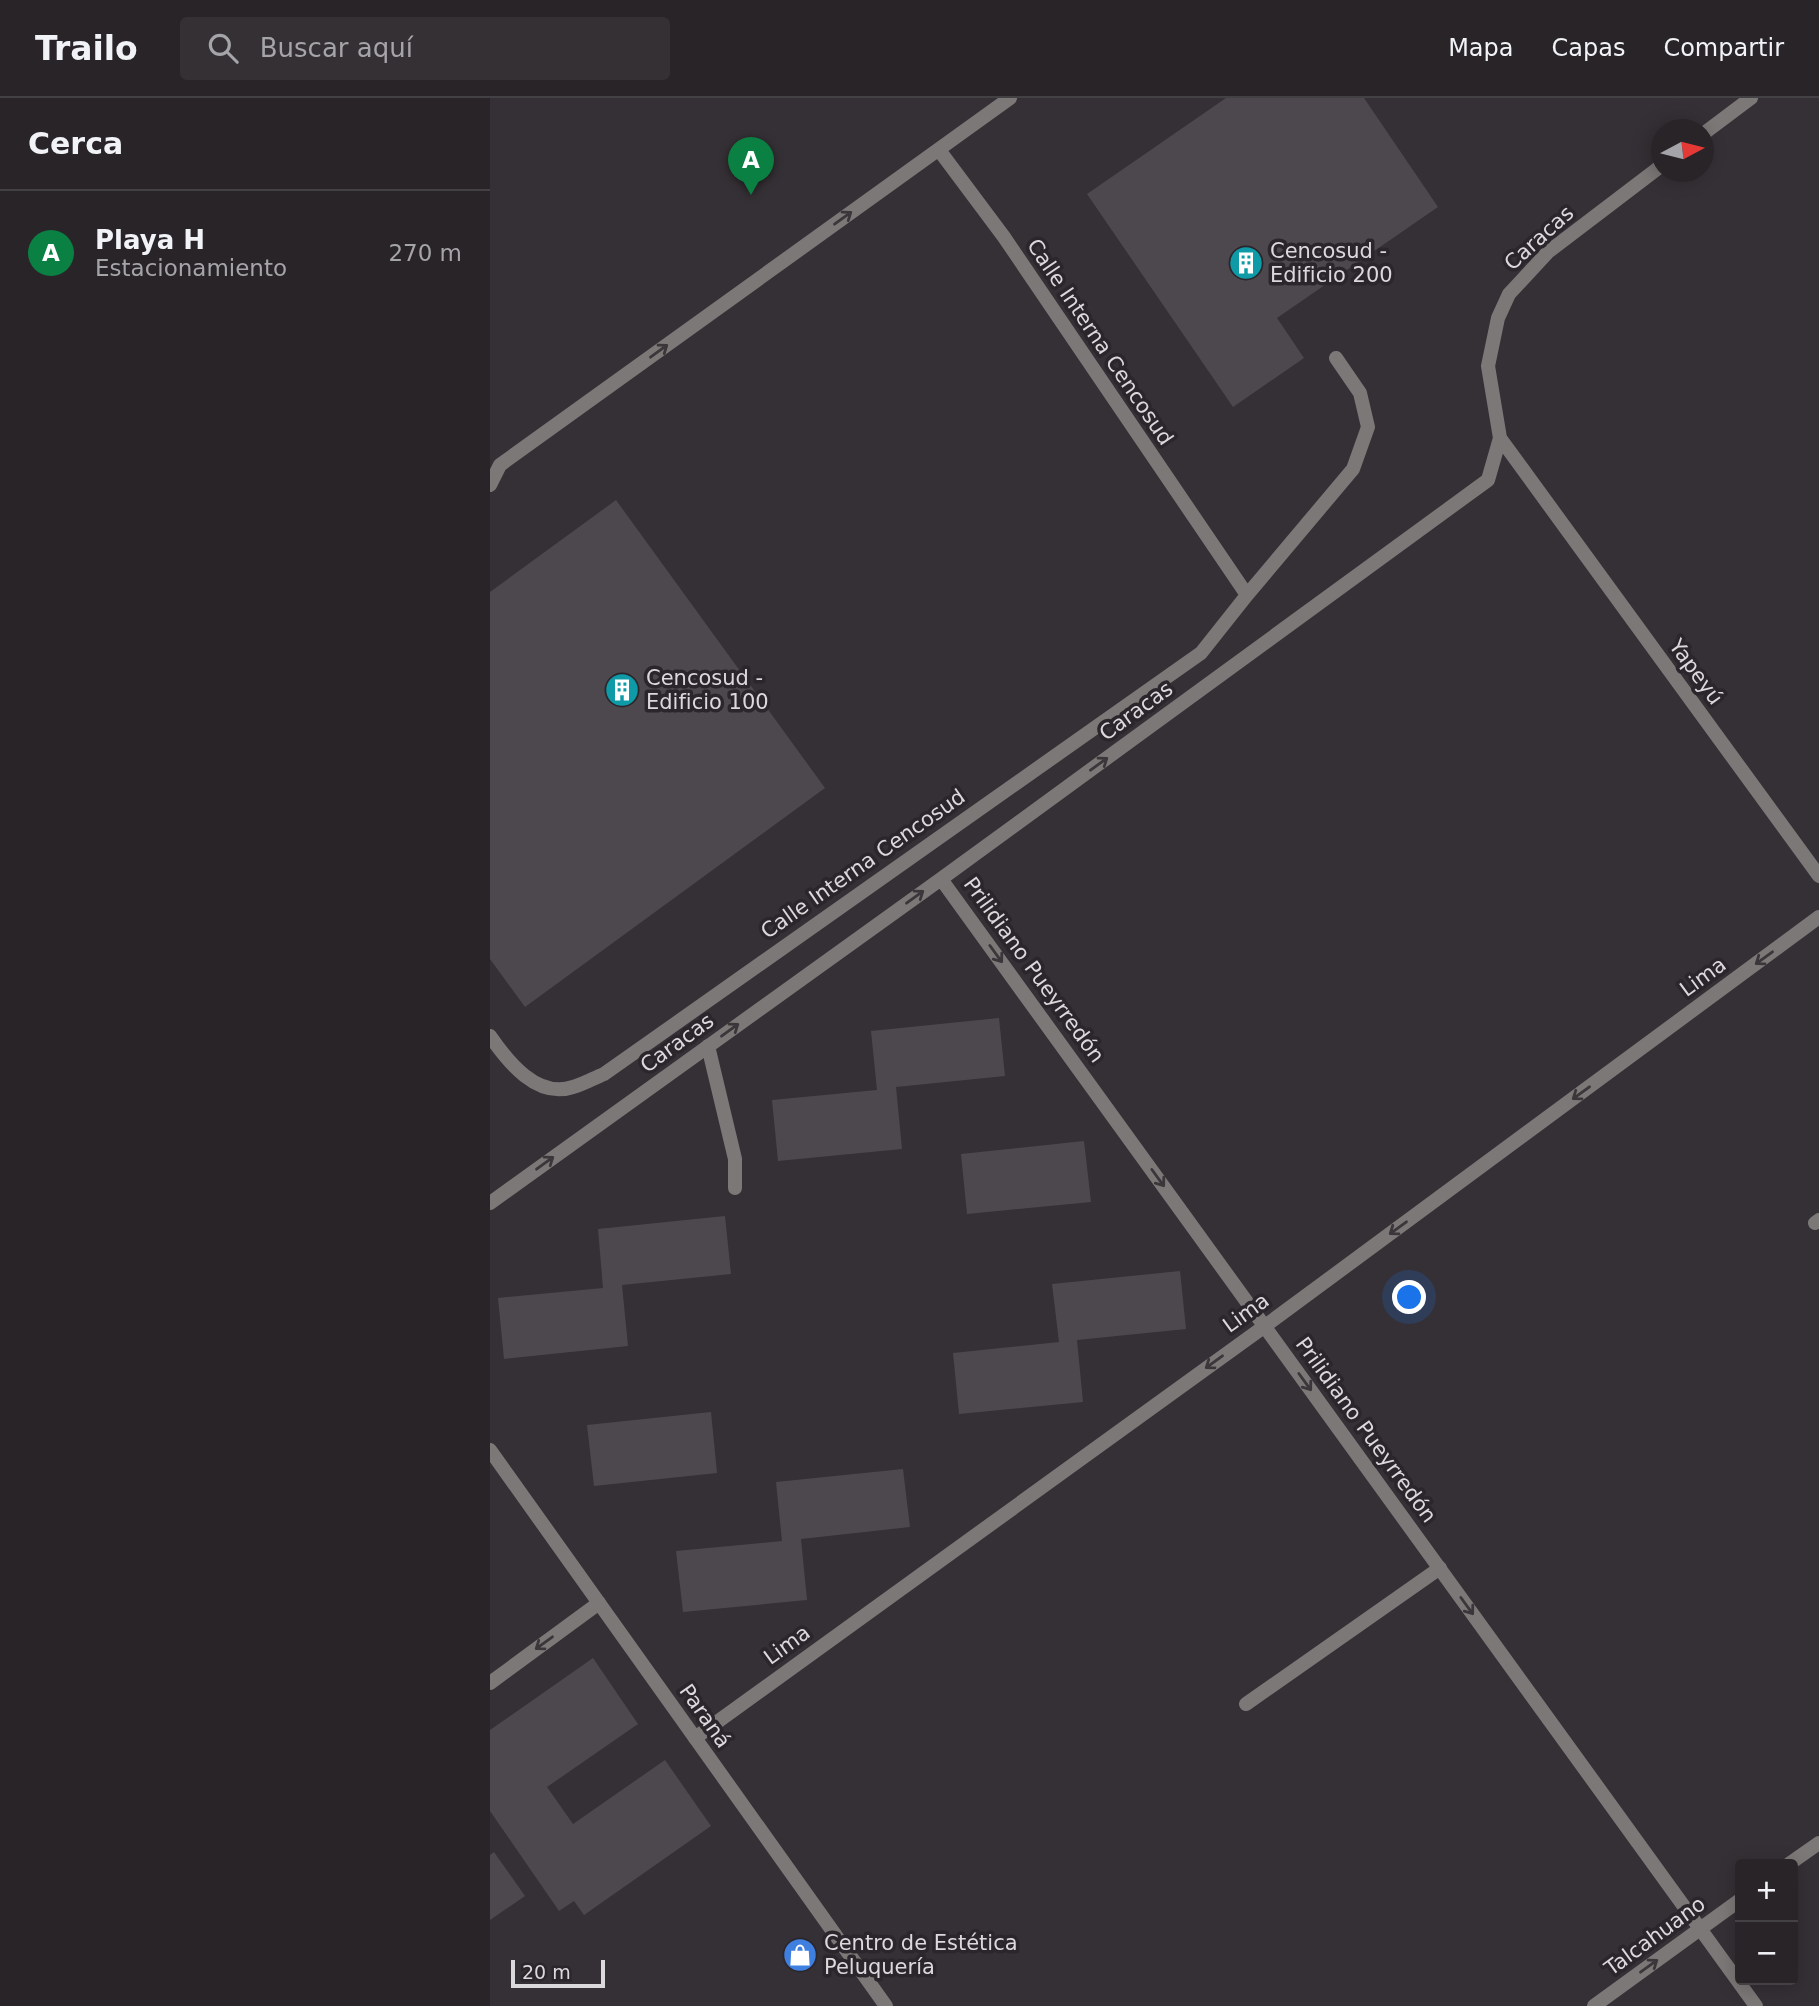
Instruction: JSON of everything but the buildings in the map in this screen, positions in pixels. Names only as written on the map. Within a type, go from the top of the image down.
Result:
[{"type":"street","points":[[490,485],[500,465],[1010,98]]},
{"type":"street","points":[[1714,126],[1751,98]]},
{"type":"street","name":"Calle Interna Cencosud","points":[[939,150],[1004,237],[1247,595]]},
{"type":"street","name":"Caracas","points":[[490,1203],[941,879],[1488,480],[1500,438],[1488,366],[1498,318],[1508,294],[1548,252],[1651,174]]},
{"type":"street","name":"Calle Interna Cencosud","points":[[490,1036],[511,1066],[544,1087],[571,1088],[604,1074],[1201,653],[1353,469],[1368,427],[1360,393],[1336,358]]},
{"type":"street","name":"Yapeyú","points":[[1500,438],[1819,876]]},
{"type":"street","name":"Prilidiano Pueyrredón","points":[[941,879],[1756,2006]]},
{"type":"street","name":"Lima","points":[[695,1738],[1265,1326],[1819,917]]},
{"type":"street","points":[[708,1046],[735,1158],[735,1188]]},
{"type":"street","name":"Paraná","points":[[490,1450],[886,2006]]},
{"type":"street","points":[[1246,1704],[1440,1568]]},
{"type":"street","points":[[490,1683],[599,1603]]},
{"type":"street","points":[[1796,1859],[1819,1843]]},
{"type":"street","name":"Talcahuano","points":[[1594,2006],[1735,1904]]},
{"type":"place","name":"Playa H","points":[[751,195]]},
{"type":"place","name":"Cencosud - Edificio 200","points":[[1246,263]]},
{"type":"place","name":"Cencosud - Edificio 100","points":[[622,690]]},
{"type":"place","name":"Centro de Estética Peluquería","points":[[800,1955]]}]
